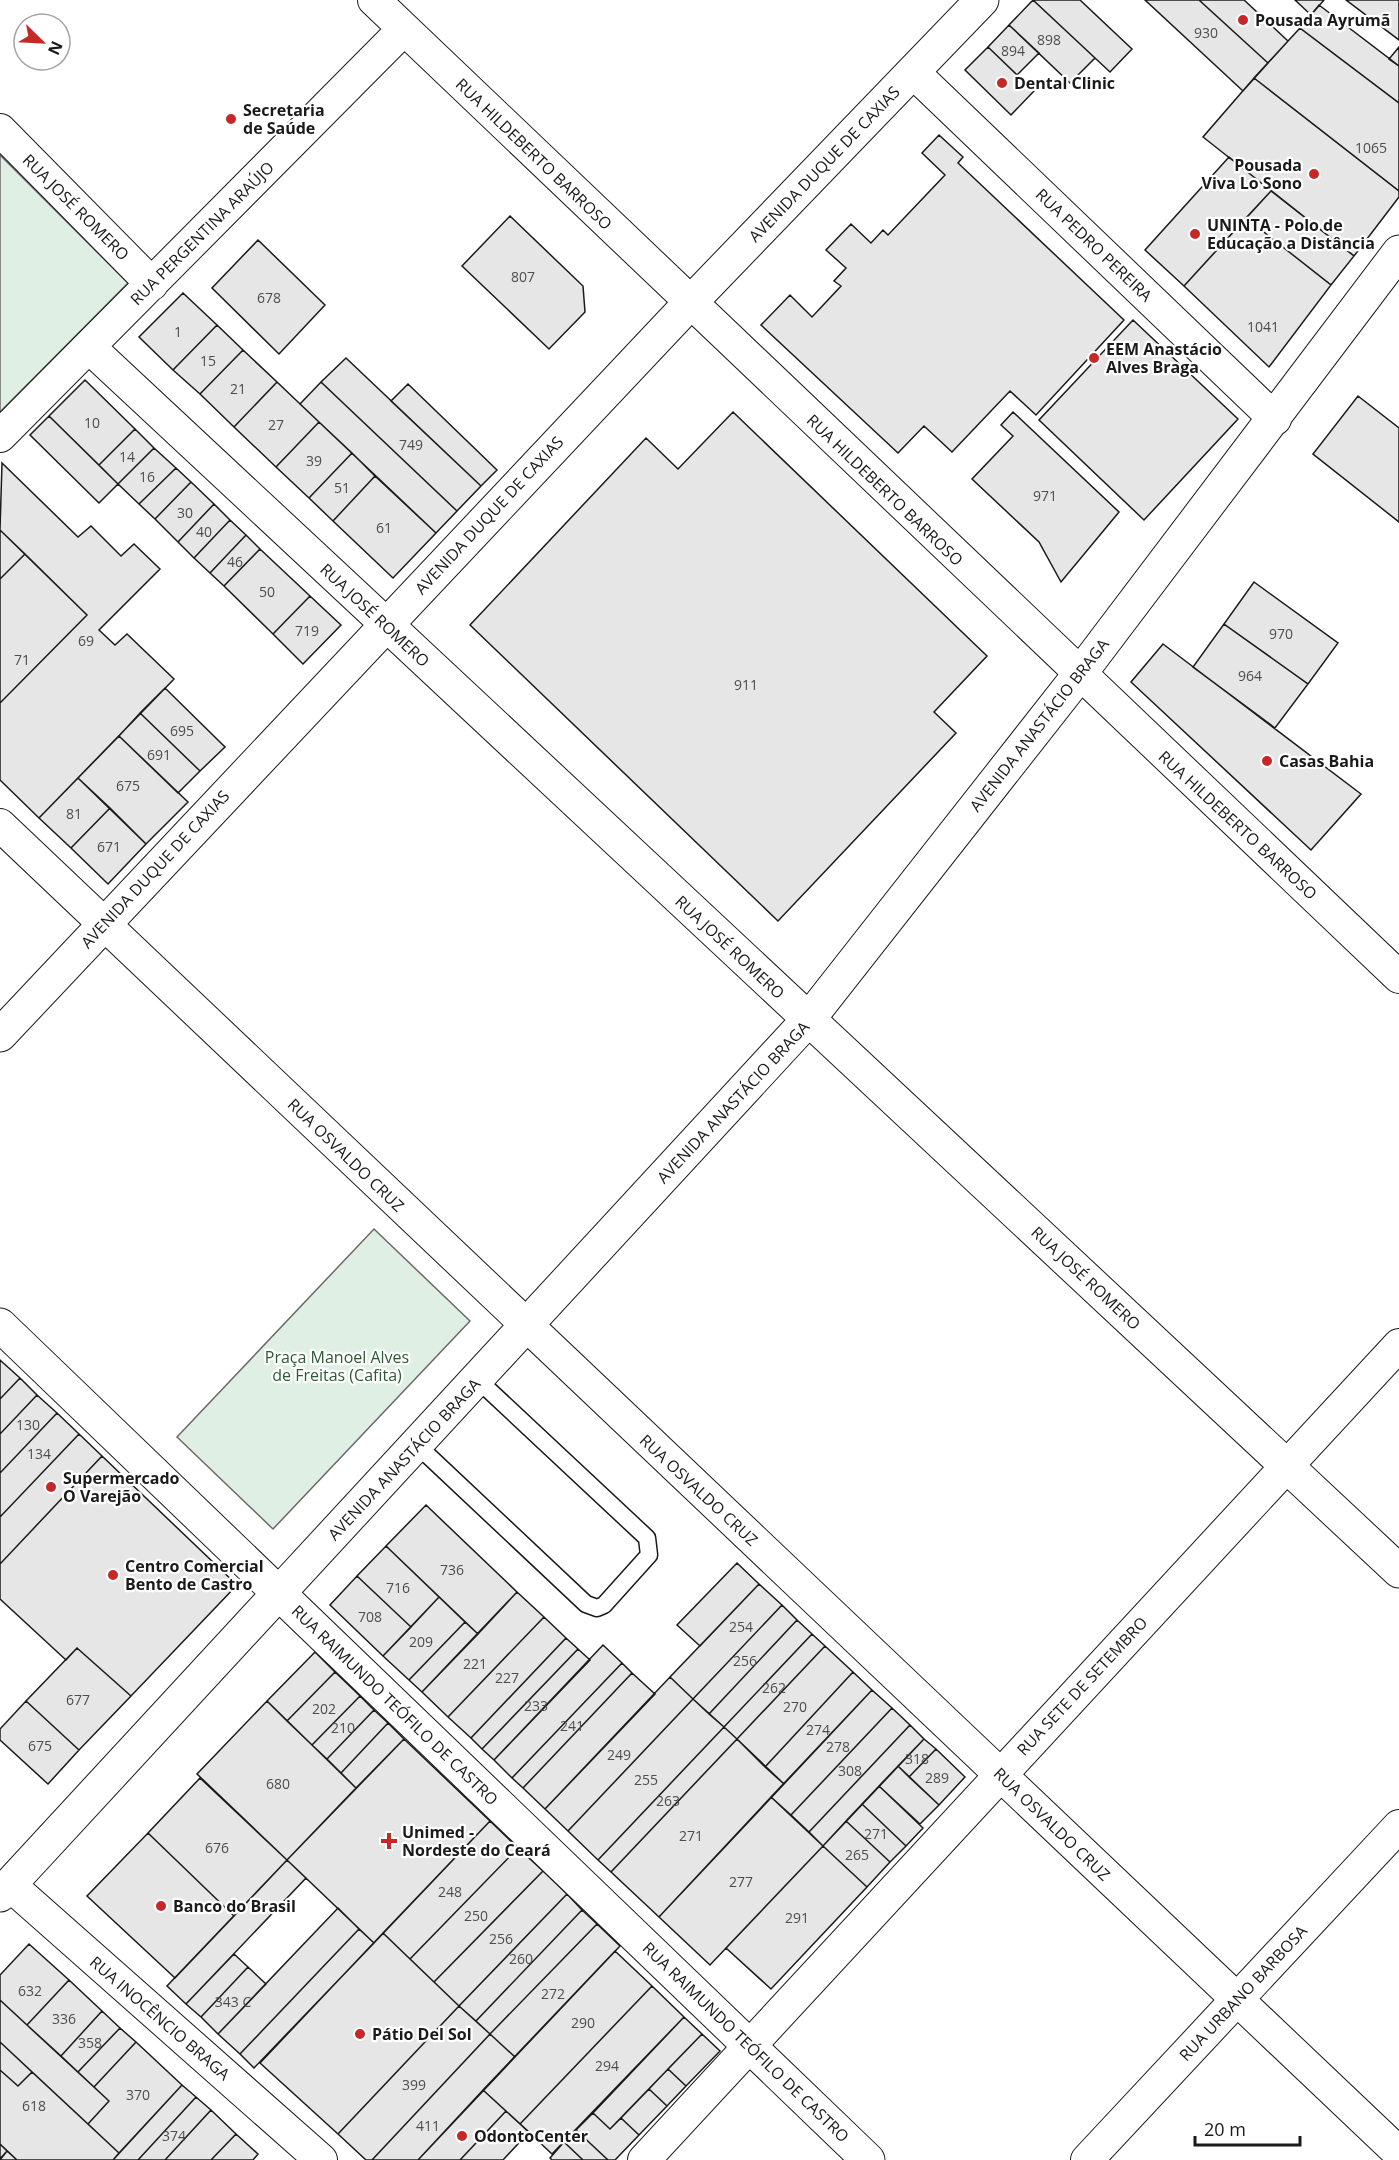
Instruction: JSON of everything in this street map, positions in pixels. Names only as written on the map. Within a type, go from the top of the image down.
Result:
[{"type":"main road","name":"AVENIDA DUQUE DE CAXIAS","points":[[0,1035],[690,303],[982,0]]},
{"type":"main road","name":"AVENIDA ANASTÁCIO BRAGA","points":[[3,1886],[280,1594],[808,1020],[1079,675],[1275,419],[1399,252]]},
{"type":"main road","name":"RUA JOSÉ ROMERO","points":[[386,624],[1399,1570]]},
{"type":"main road","name":"RUA RAIMUNDO TEÓFILO DE CASTRO","points":[[0,1325],[868,2160]]},
{"type":"street","name":"RUA HILDEBERTO BARROSO","points":[[374,0],[1079,675],[1399,977]]},
{"type":"street","name":"RUA PERGENTINA ARAÚJO","points":[[0,436],[404,29]]},
{"type":"street","name":"RUA PEDRO PEREIRA","points":[[913,72],[1275,419]]},
{"type":"street","name":"RUA JOSÉ ROMERO","points":[[0,130],[152,284]]},
{"type":"street","name":"RUA JOSÉ ROMERO","points":[[89,347],[386,624]]},
{"type":"street","name":"RUA OSVALDO CRUZ","points":[[0,825],[1399,2152]]},
{"type":"street","name":"RUA SETE DE SETEMBRO","points":[[644,2160],[1399,1345]]},
{"type":"street","name":"RUA URBANO BARBOSA","points":[[1087,2160],[1399,1826]]},
{"type":"street","name":"RUA INOCÊNCIO BRAGA","points":[[3,1886],[321,2160]]},
{"type":"lane","points":[[417,1445],[586,1604],[597,1608],[604,1605],[649,1555],[646,1538],[477,1379]]},
{"type":"green space","points":[[0,155],[128,283],[0,412]]},
{"type":"green space","name":"Praça Manoel Alves de Freitas (Cafita)","points":[[374,1229],[470,1321],[273,1529],[177,1437]]},
{"type":"building","points":[[1033,0],[1080,0],[1132,49],[1110,72]]},
{"type":"building","points":[[1033,0],[1095,58],[1070,83],[1009,25]]},
{"type":"building","points":[[1145,0],[1199,0],[1268,63],[1243,91]]},
{"type":"building","name":"Pousada Ayrumã","points":[[1199,0],[1244,0],[1288,41],[1268,63]]},
{"type":"building","points":[[1295,0],[1324,0],[1311,15]]},
{"type":"building","points":[[1346,0],[1399,0],[1399,40]]},
{"type":"building","points":[[1319,5],[1399,66],[1399,103],[1300,28]]},
{"type":"building","points":[[1009,25],[1039,53],[1017,75],[988,47]]},
{"type":"building","points":[[1300,28],[1399,103],[1399,191],[1254,78]]},
{"type":"building","name":"Dental Clinic","points":[[988,47],[1034,91],[1011,115],[965,70]]},
{"type":"building","points":[[1399,47],[1399,66],[1389,59]]},
{"type":"building","name":"Pousada Viva Lo Sono","points":[[1254,78],[1399,191],[1399,197],[1354,256],[1203,137]]},
{"type":"building","points":[[939,135],[963,157],[958,163],[1124,320],[1036,415],[1010,391],[952,452],[924,426],[898,453],[761,325],[790,295],[812,317],[841,286],[834,281],[846,268],[826,250],[851,224],[871,243],[883,230],[888,235],[945,175],[922,153]]},
{"type":"building","name":"UNINTA - Polo de Educação a Distância","points":[[1229,157],[1271,191],[1184,286],[1145,250]]},
{"type":"building","points":[[1271,191],[1354,256],[1331,285],[1246,218]]},
{"type":"building","points":[[510,216],[583,286],[585,312],[549,349],[462,266]]},
{"type":"building","points":[[1246,218],[1331,285],[1269,367],[1184,286]]},
{"type":"building","points":[[258,240],[325,305],[279,354],[212,288]]},
{"type":"building","points":[[183,293],[217,325],[173,370],[139,337]]},
{"type":"building","points":[[1133,320],[1238,419],[1144,520],[1039,420]]},
{"type":"building","points":[[217,325],[243,350],[200,394],[173,370]]},
{"type":"building","points":[[243,350],[277,382],[234,427],[200,394]]},
{"type":"building","points":[[346,358],[481,486],[457,511],[321,382]]},
{"type":"building","points":[[85,380],[135,429],[99,465],[49,416]]},
{"type":"building","points":[[277,382],[319,422],[276,467],[234,427]]},
{"type":"building","points":[[321,382],[457,511],[436,533],[300,404]]},
{"type":"building","points":[[408,384],[497,470],[481,486],[391,401]]},
{"type":"building","points":[[1358,396],[1399,428],[1399,522],[1313,454]]},
{"type":"building","points":[[733,412],[987,656],[934,712],[956,733],[778,921],[470,625],[646,438],[678,469]]},
{"type":"building","points":[[1013,412],[1119,512],[1061,582],[1039,542],[972,479],[1013,436],[1001,425]]},
{"type":"building","points":[[49,416],[118,484],[99,503],[30,435]]},
{"type":"building","points":[[319,422],[352,453],[309,498],[276,467]]},
{"type":"building","points":[[135,429],[154,448],[118,484],[99,465]]},
{"type":"building","points":[[154,448],[176,468],[139,504],[118,484]]},
{"type":"building","points":[[352,453],[375,476],[333,521],[309,498]]},
{"type":"building","points":[[2,463],[78,537],[91,526],[121,556],[134,544],[160,569],[99,630],[115,645],[127,634],[174,679],[39,818],[0,780],[0,703],[87,615],[0,530]]},
{"type":"building","points":[[176,468],[191,482],[155,519],[139,504]]},
{"type":"building","points":[[375,476],[436,533],[393,578],[333,521]]},
{"type":"building","points":[[191,482],[214,504],[178,542],[155,519]]},
{"type":"building","points":[[214,504],[230,520],[194,558],[178,542]]},
{"type":"building","points":[[230,520],[246,535],[210,573],[194,558]]},
{"type":"building","points":[[0,530],[25,554],[0,579]]},
{"type":"building","points":[[246,535],[260,549],[224,586],[210,573]]},
{"type":"building","points":[[260,549],[310,596],[273,634],[224,586]]},
{"type":"building","points":[[25,554],[87,615],[0,703],[0,579]]},
{"type":"building","points":[[1254,582],[1338,643],[1308,684],[1224,624]]},
{"type":"building","points":[[310,596],[341,625],[303,664],[273,634]]},
{"type":"building","points":[[1224,624],[1308,684],[1275,728],[1193,667]]},
{"type":"building","name":"Casas Bahia","points":[[1163,644],[1361,794],[1311,850],[1131,682]]},
{"type":"building","points":[[165,688],[225,747],[200,771],[140,713]]},
{"type":"building","points":[[140,713],[200,771],[178,793],[119,736]]},
{"type":"building","points":[[119,736],[188,802],[146,844],[78,778]]},
{"type":"building","points":[[78,778],[110,808],[71,848],[39,818]]},
{"type":"building","points":[[110,808],[146,844],[108,884],[71,848]]},
{"type":"building","points":[[0,1360],[20,1378],[0,1399]]},
{"type":"building","points":[[20,1378],[37,1395],[0,1434],[0,1399]]},
{"type":"building","points":[[37,1395],[57,1413],[0,1473],[0,1434]]},
{"type":"building","points":[[57,1413],[79,1434],[0,1517],[0,1473]]},
{"type":"building","name":"Supermercado O Varejão","points":[[79,1434],[102,1456],[0,1564],[0,1517]]},
{"type":"building","name":"Centro Comercial Bento de Castro","points":[[102,1456],[237,1585],[131,1696],[77,1648],[66,1660],[0,1599],[0,1564]]},
{"type":"building","points":[[426,1505],[517,1592],[478,1634],[386,1546]]},
{"type":"building","points":[[386,1546],[439,1597],[411,1627],[357,1576]]},
{"type":"building","points":[[737,1563],[759,1584],[700,1646],[677,1625]]},
{"type":"building","points":[[357,1576],[411,1627],[383,1656],[330,1605]]},
{"type":"building","points":[[759,1584],[782,1605],[693,1699],[670,1677]]},
{"type":"building","points":[[517,1592],[544,1617],[448,1717],[422,1692]]},
{"type":"building","points":[[439,1597],[465,1622],[409,1680],[383,1656]]},
{"type":"building","points":[[782,1605],[797,1620],[709,1714],[693,1699]]},
{"type":"building","points":[[544,1617],[566,1638],[471,1738],[448,1717]]},
{"type":"building","points":[[797,1620],[812,1634],[724,1727],[709,1714]]},
{"type":"building","points":[[465,1622],[478,1634],[422,1692],[409,1680]]},
{"type":"building","points":[[812,1634],[825,1646],[737,1739],[724,1727]]},
{"type":"building","points":[[566,1638],[578,1649],[482,1749],[471,1738]]},
{"type":"building","points":[[603,1645],[622,1663],[512,1778],[494,1760]]},
{"type":"building","points":[[825,1646],[853,1672],[765,1767],[737,1739]]},
{"type":"building","points":[[77,1648],[131,1696],[79,1750],[26,1701]]},
{"type":"building","points":[[578,1649],[590,1660],[494,1760],[482,1749]]},
{"type":"building","points":[[315,1652],[335,1672],[287,1721],[267,1701]]},
{"type":"building","points":[[622,1663],[632,1673],[523,1788],[512,1778]]},
{"type":"building","points":[[335,1672],[360,1696],[312,1745],[287,1721]]},
{"type":"building","points":[[853,1672],[872,1690],[784,1784],[765,1767]]},
{"type":"building","points":[[632,1673],[655,1694],[545,1809],[523,1788]]},
{"type":"building","points":[[670,1677],[693,1699],[568,1831],[545,1809]]},
{"type":"building","points":[[872,1690],[892,1708],[791,1815],[771,1797]]},
{"type":"building","points":[[360,1696],[374,1710],[327,1759],[312,1745]]},
{"type":"building","points":[[693,1699],[724,1727],[598,1860],[568,1831]]},
{"type":"building","points":[[26,1701],[79,1750],[48,1784],[0,1740],[0,1729]]},
{"type":"building","points":[[267,1701],[356,1788],[287,1860],[197,1774]]},
{"type":"building","points":[[892,1708],[910,1725],[809,1832],[791,1815]]},
{"type":"building","points":[[374,1710],[388,1723],[341,1773],[327,1759]]},
{"type":"building","points":[[388,1723],[404,1739],[356,1788],[341,1773]]},
{"type":"building","points":[[910,1725],[924,1739],[823,1846],[809,1832]]},
{"type":"building","points":[[724,1727],[737,1739],[611,1872],[598,1860]]},
{"type":"building","name":"Unimed - Nordeste do Ceará","points":[[404,1739],[490,1821],[374,1943],[287,1860]]},
{"type":"building","points":[[737,1739],[784,1784],[659,1917],[611,1872]]},
{"type":"building","points":[[924,1739],[936,1749],[909,1777],[898,1766]]},
{"type":"building","points":[[936,1749],[965,1777],[939,1805],[909,1777]]},
{"type":"building","points":[[898,1766],[939,1805],[920,1824],[879,1786]]},
{"type":"building","points":[[200,1778],[287,1860],[234,1916],[148,1833]]},
{"type":"building","points":[[879,1786],[923,1828],[906,1846],[862,1804]]},
{"type":"building","points":[[771,1797],[823,1846],[710,1965],[659,1917]]},
{"type":"building","points":[[862,1804],[906,1846],[890,1862],[846,1821]]},
{"type":"building","points":[[490,1821],[518,1848],[410,1959],[383,1933]]},
{"type":"building","points":[[846,1821],[890,1862],[867,1887],[823,1846]]},
{"type":"building","name":"Banco do Brasil","points":[[148,1833],[234,1916],[175,1978],[87,1896]]},
{"type":"building","points":[[823,1846],[867,1887],[771,1989],[726,1948]]},
{"type":"building","points":[[518,1848],[543,1871],[434,1982],[410,1959]]},
{"type":"building","points":[[287,1860],[306,1878],[186,2004],[167,1986]]},
{"type":"building","points":[[543,1871],[567,1894],[459,2006],[434,1982]]},
{"type":"building","points":[[567,1894],[582,1910],[476,2021],[459,2006]]},
{"type":"building","points":[[338,1908],[359,1929],[240,2054],[218,2034]]},
{"type":"building","points":[[582,1910],[597,1924],[490,2034],[476,2021]]},
{"type":"building","points":[[597,1924],[620,1946],[515,2057],[490,2034]]},
{"type":"building","points":[[359,1929],[374,1943],[254,2068],[240,2054]]},
{"type":"building","name":"Pátio Del Sol","points":[[383,1933],[459,2006],[338,2134],[260,2063]]},
{"type":"building","points":[[29,1944],[69,1980],[27,2025],[0,2000],[0,1975]]},
{"type":"building","points":[[615,1951],[652,1986],[520,2124],[483,2090]]},
{"type":"building","points":[[234,1954],[248,1967],[201,2017],[186,2004]]},
{"type":"building","points":[[248,1967],[266,1984],[218,2034],[201,2017]]},
{"type":"building","points":[[69,1980],[102,2011],[61,2056],[27,2025]]},
{"type":"building","points":[[652,1986],[684,2017],[552,2154],[520,2124]]},
{"type":"building","points":[[0,2000],[109,2101],[88,2124],[0,2042]]},
{"type":"building","points":[[459,2006],[490,2034],[372,2160],[366,2160],[338,2134]]},
{"type":"building","points":[[102,2011],[120,2028],[78,2072],[61,2056]]},
{"type":"building","points":[[684,2017],[702,2034],[610,2129],[593,2113]]},
{"type":"building","points":[[120,2028],[136,2042],[94,2087],[78,2072]]},
{"type":"building","points":[[490,2034],[515,2057],[418,2160],[372,2160]]},
{"type":"building","points":[[702,2034],[720,2051],[686,2086],[668,2069]]},
{"type":"building","points":[[0,2042],[32,2072],[18,2086],[0,2070]]},
{"type":"building","points":[[136,2042],[182,2085],[119,2153],[88,2124],[109,2101],[94,2087]]},
{"type":"building","points":[[668,2069],[686,2086],[667,2106],[649,2089]]},
{"type":"building","points":[[0,2070],[18,2086],[32,2072],[119,2153],[113,2160],[17,2160],[0,2144]]},
{"type":"building","points":[[182,2085],[196,2097],[138,2160],[113,2160]]},
{"type":"building","points":[[649,2089],[667,2106],[639,2135],[621,2118]]},
{"type":"building","name":"OdontoCenter","points":[[483,2090],[506,2111],[460,2160],[418,2160]]},
{"type":"building","points":[[196,2097],[211,2110],[165,2160],[138,2160]]},
{"type":"building","points":[[211,2110],[236,2134],[211,2160],[165,2160]]},
{"type":"building","points":[[506,2111],[529,2132],[503,2160],[460,2160]]},
{"type":"building","points":[[593,2113],[610,2129],[621,2118],[639,2135],[615,2160],[608,2160],[576,2130]]},
{"type":"building","points":[[576,2130],[608,2160],[583,2160],[564,2142]]},
{"type":"building","points":[[236,2134],[258,2154],[253,2160],[211,2160]]},
{"type":"building","points":[[564,2142],[583,2160],[552,2160],[550,2158]]},
{"type":"building","points":[[0,2144],[7,2151],[0,2159]]},
{"type":"building","points":[[7,2151],[17,2160],[0,2160]]},
{"type":"place","name":"Pousada Ayrumã","points":[[1243,20]]},
{"type":"place","name":"Dental Clinic","points":[[1002,83]]},
{"type":"place","name":"Secretaria de Saúde","points":[[231,119]]},
{"type":"place","name":"Pousada Viva Lo Sono","points":[[1314,174]]},
{"type":"place","name":"UNINTA - Polo de Educação a Distância","points":[[1195,234]]},
{"type":"place","name":"EEM Anastácio Alves Braga","points":[[1094,358]]},
{"type":"place","name":"Casas Bahia","points":[[1267,761]]},
{"type":"place","name":"Supermercado O Varejão","points":[[51,1487]]},
{"type":"place","name":"Centro Comercial Bento de Castro","points":[[113,1575]]},
{"type":"place","name":"Unimed - Nordeste do Ceará","points":[[389,1841]]},
{"type":"place","name":"Banco do Brasil","points":[[161,1906]]},
{"type":"place","name":"Pátio Del Sol","points":[[360,2034]]},
{"type":"place","name":"OdontoCenter","points":[[462,2136]]}]
